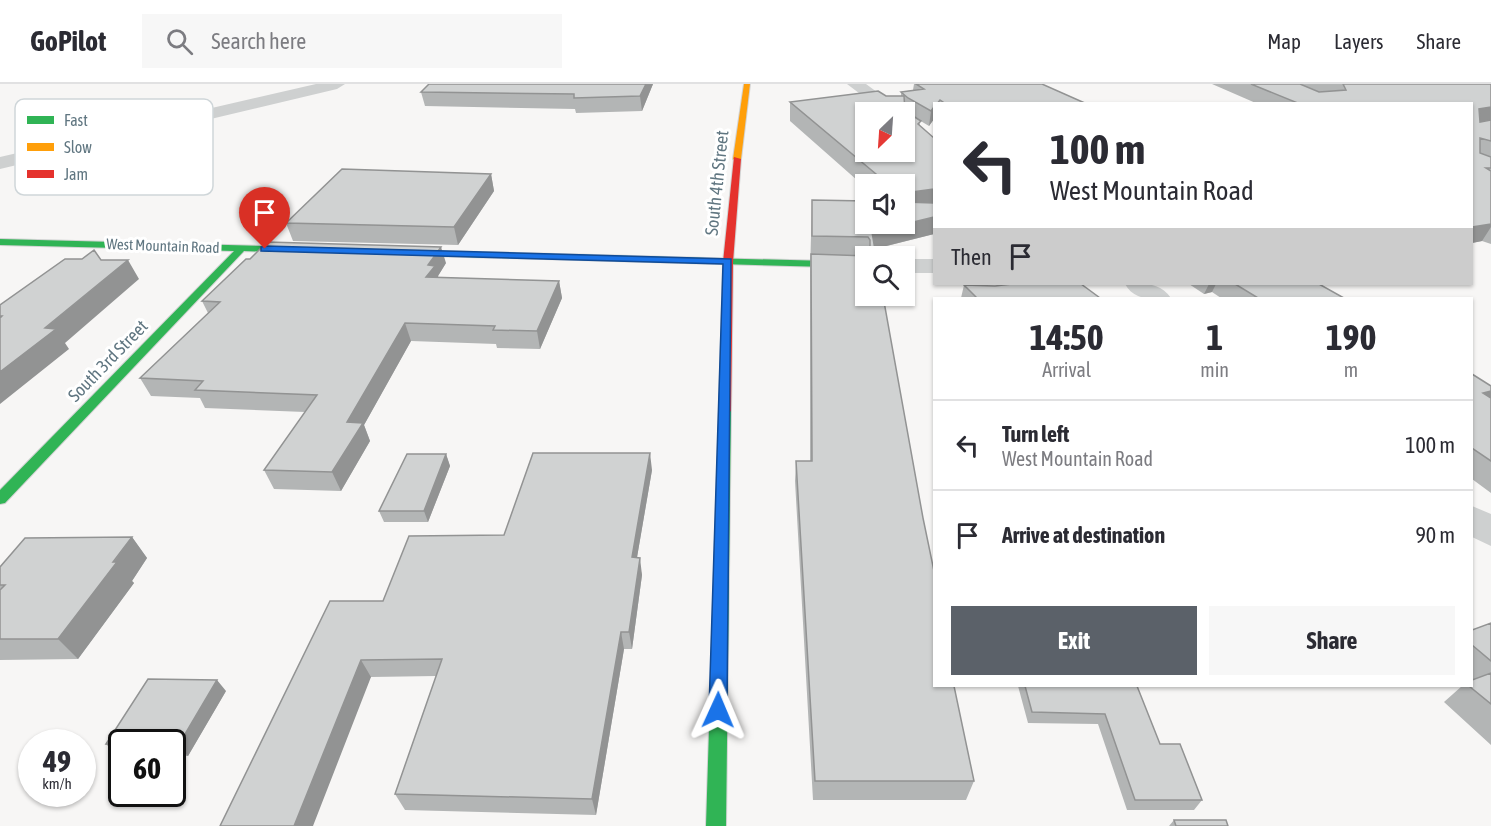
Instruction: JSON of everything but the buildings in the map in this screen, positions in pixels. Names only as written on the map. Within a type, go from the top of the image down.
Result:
[{"type":"street","points":[[213,113],[337,84]]},
{"type":"street","name":"South 4th Street","points":[[716,826],[728,262],[738,144],[747,84]]},
{"type":"street","points":[[855,84],[881,102]]},
{"type":"street","points":[[0,163],[15,159]]},
{"type":"street","name":"West Mountain Road","points":[[0,242],[313,250]]},
{"type":"street","name":"South 3rd Street","points":[[0,499],[242,248]]},
{"type":"street","points":[[384,252],[855,265]]},
{"type":"street","points":[[915,266],[933,266]]},
{"type":"street","points":[[1138,285],[1156,297]]},
{"type":"street","points":[[1473,520],[1491,532]]},
{"type":"traffic: fast","points":[[0,242],[304,250]]},
{"type":"traffic: fast","points":[[0,499],[242,248]]},
{"type":"traffic: fast","points":[[398,253],[855,265]]},
{"type":"traffic: fast","points":[[716,826],[725,411]]},
{"type":"traffic: slow","points":[[737,159],[747,84]]},
{"type":"traffic: jam","points":[[725,411],[728,262],[737,159]]},
{"type":"route","points":[[265,249],[728,262],[718,710]]}]
